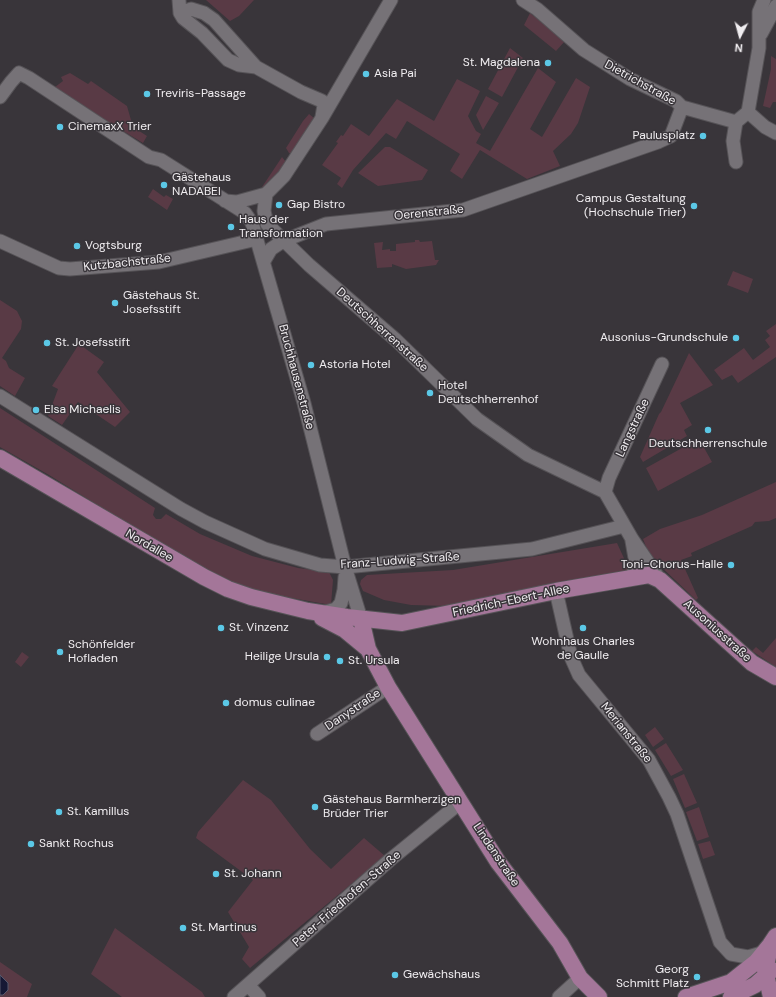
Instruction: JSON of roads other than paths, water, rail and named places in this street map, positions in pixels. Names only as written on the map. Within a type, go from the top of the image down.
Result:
[{"type":"main road","name":"Nordallee","points":[[2,462],[125,533],[228,589],[251,597],[316,612],[361,619]]},
{"type":"main road","name":"Friedrich-Ebert-Allee","points":[[361,619],[402,623],[556,591],[632,578],[649,576],[660,580]]},
{"type":"main road","name":"Ausoniusstraße","points":[[660,580],[752,663],[776,677]]},
{"type":"main road","name":"Nordallee","points":[[316,612],[367,644]]},
{"type":"main road","name":"Lindenstraße","points":[[361,619],[367,644],[388,686],[498,862],[560,943],[580,978],[599,997]]},
{"type":"main road","points":[[367,644],[369,634],[377,628],[402,623]]},
{"type":"main road","points":[[770,995],[771,971],[765,964],[771,943]]},
{"type":"main road","points":[[686,997],[731,982],[747,970],[771,943]]},
{"type":"main road","points":[[730,997],[755,985],[771,971]]},
{"type":"main road","points":[[580,978],[584,997]]},
{"type":"street","points":[[225,202],[237,202],[266,194],[284,176],[322,118],[391,0]]},
{"type":"street","name":"Dietrichstraße","points":[[523,0],[537,9],[596,58],[630,80],[676,102],[682,107]]},
{"type":"street","points":[[736,162],[733,141],[736,122],[748,112],[760,36],[759,12],[762,1],[776,6],[760,36]]},
{"type":"street","points":[[179,6],[183,18],[202,33],[228,60],[239,65],[256,67],[311,97],[322,101],[324,105],[322,118]]},
{"type":"street","name":"Bruchhausenstraße","points":[[0,97],[20,73],[41,84],[149,157],[166,164],[245,213],[252,223],[304,403],[345,567],[361,619]]},
{"type":"street","points":[[311,97],[333,94],[338,89]]},
{"type":"street","points":[[682,107],[736,122]]},
{"type":"street","name":"Oerenstraße","points":[[264,261],[271,249],[283,241],[326,224],[464,210],[533,187],[667,138],[674,132],[682,107]]},
{"type":"street","points":[[748,112],[765,127],[776,133]]},
{"type":"street","name":"Deutschherrenstraße","points":[[266,194],[264,216],[267,224],[283,241],[396,340],[477,419],[528,455],[605,492]]},
{"type":"street","name":"Kutzbachstraße","points":[[0,240],[59,268],[70,269],[160,262],[257,238]]},
{"type":"street","name":"Langstraße","points":[[605,492],[609,478],[662,364]]},
{"type":"street","name":"Franz-Ludwig-Straße","points":[[0,396],[181,509],[205,522],[265,549],[320,565],[345,567],[532,549],[624,526]]},
{"type":"street","points":[[605,492],[632,539],[660,580]]},
{"type":"street","points":[[632,539],[636,564],[632,578]]},
{"type":"street","name":"Bruchhausenstraße","points":[[316,612],[336,609],[340,603],[344,590],[345,567]]},
{"type":"street","name":"Merianstraße","points":[[556,591],[571,657],[579,675],[649,760],[677,814],[720,942],[732,954],[748,957],[771,943]]},
{"type":"street","name":"Danystraße","points":[[317,734],[388,686]]},
{"type":"street","name":"Peter-Friedhofen-Straße","points":[[234,997],[391,859],[461,802]]},
{"type":"street","points":[[559,997],[580,978]]},
{"type":"street","points":[[248,986],[259,997]]},
{"type":"water","points":[[0,975],[8,983],[8,990],[3,995],[0,995]]},
{"type":"place","name":"St. Magdalena","points":[[548,63]]},
{"type":"place","name":"Asia Pai","points":[[366,74]]},
{"type":"place","name":"Treviris-Passage","points":[[147,94]]},
{"type":"place","name":"CinemaxX Trier","points":[[60,127]]},
{"type":"place","name":"Paulusplatz","points":[[703,136]]},
{"type":"place","name":"Gästehaus NADABEI","points":[[164,185]]},
{"type":"place","name":"Gap Bistro","points":[[279,205]]},
{"type":"place","name":"Campus Gestaltung (Hochschule Trier)","points":[[694,206]]},
{"type":"place","name":"Haus der Transformation","points":[[231,227]]},
{"type":"place","name":"Vogtsburg","points":[[77,246]]},
{"type":"place","name":"Gästehaus St. Josefsstift","points":[[115,303]]},
{"type":"place","name":"Ausonius-Grundschule","points":[[736,338]]},
{"type":"place","name":"St. Josefsstift","points":[[47,343]]},
{"type":"place","name":"Astoria Hotel","points":[[311,365]]},
{"type":"place","name":"Hotel Deutschherrenhof","points":[[430,393]]},
{"type":"place","name":"Elsa Michaelis","points":[[36,410]]},
{"type":"place","name":"Deutschherrenschule","points":[[708,430]]},
{"type":"place","name":"Toni-Chorus-Halle","points":[[731,565]]},
{"type":"place","name":"St. Vinzenz","points":[[221,628]]},
{"type":"place","name":"Wohnhaus Charles de Gaulle","points":[[583,628]]},
{"type":"place","name":"Schönfelder Hofladen","points":[[60,652]]},
{"type":"place","name":"Heilige Ursula","points":[[327,657]]},
{"type":"place","name":"St. Ursula","points":[[340,661]]},
{"type":"place","name":"domus culinae","points":[[226,703]]},
{"type":"place","name":"Gästehaus Barmherzigen Brüder Trier","points":[[315,807]]},
{"type":"place","name":"St. Kamillus","points":[[59,812]]},
{"type":"place","name":"Sankt Rochus","points":[[31,844]]},
{"type":"place","name":"St. Johann","points":[[216,874]]},
{"type":"place","name":"St. Martinus","points":[[183,928]]},
{"type":"place","name":"Gewächshaus","points":[[395,975]]},
{"type":"place","name":"Georg Schmitt Platz","points":[[697,977]]}]
